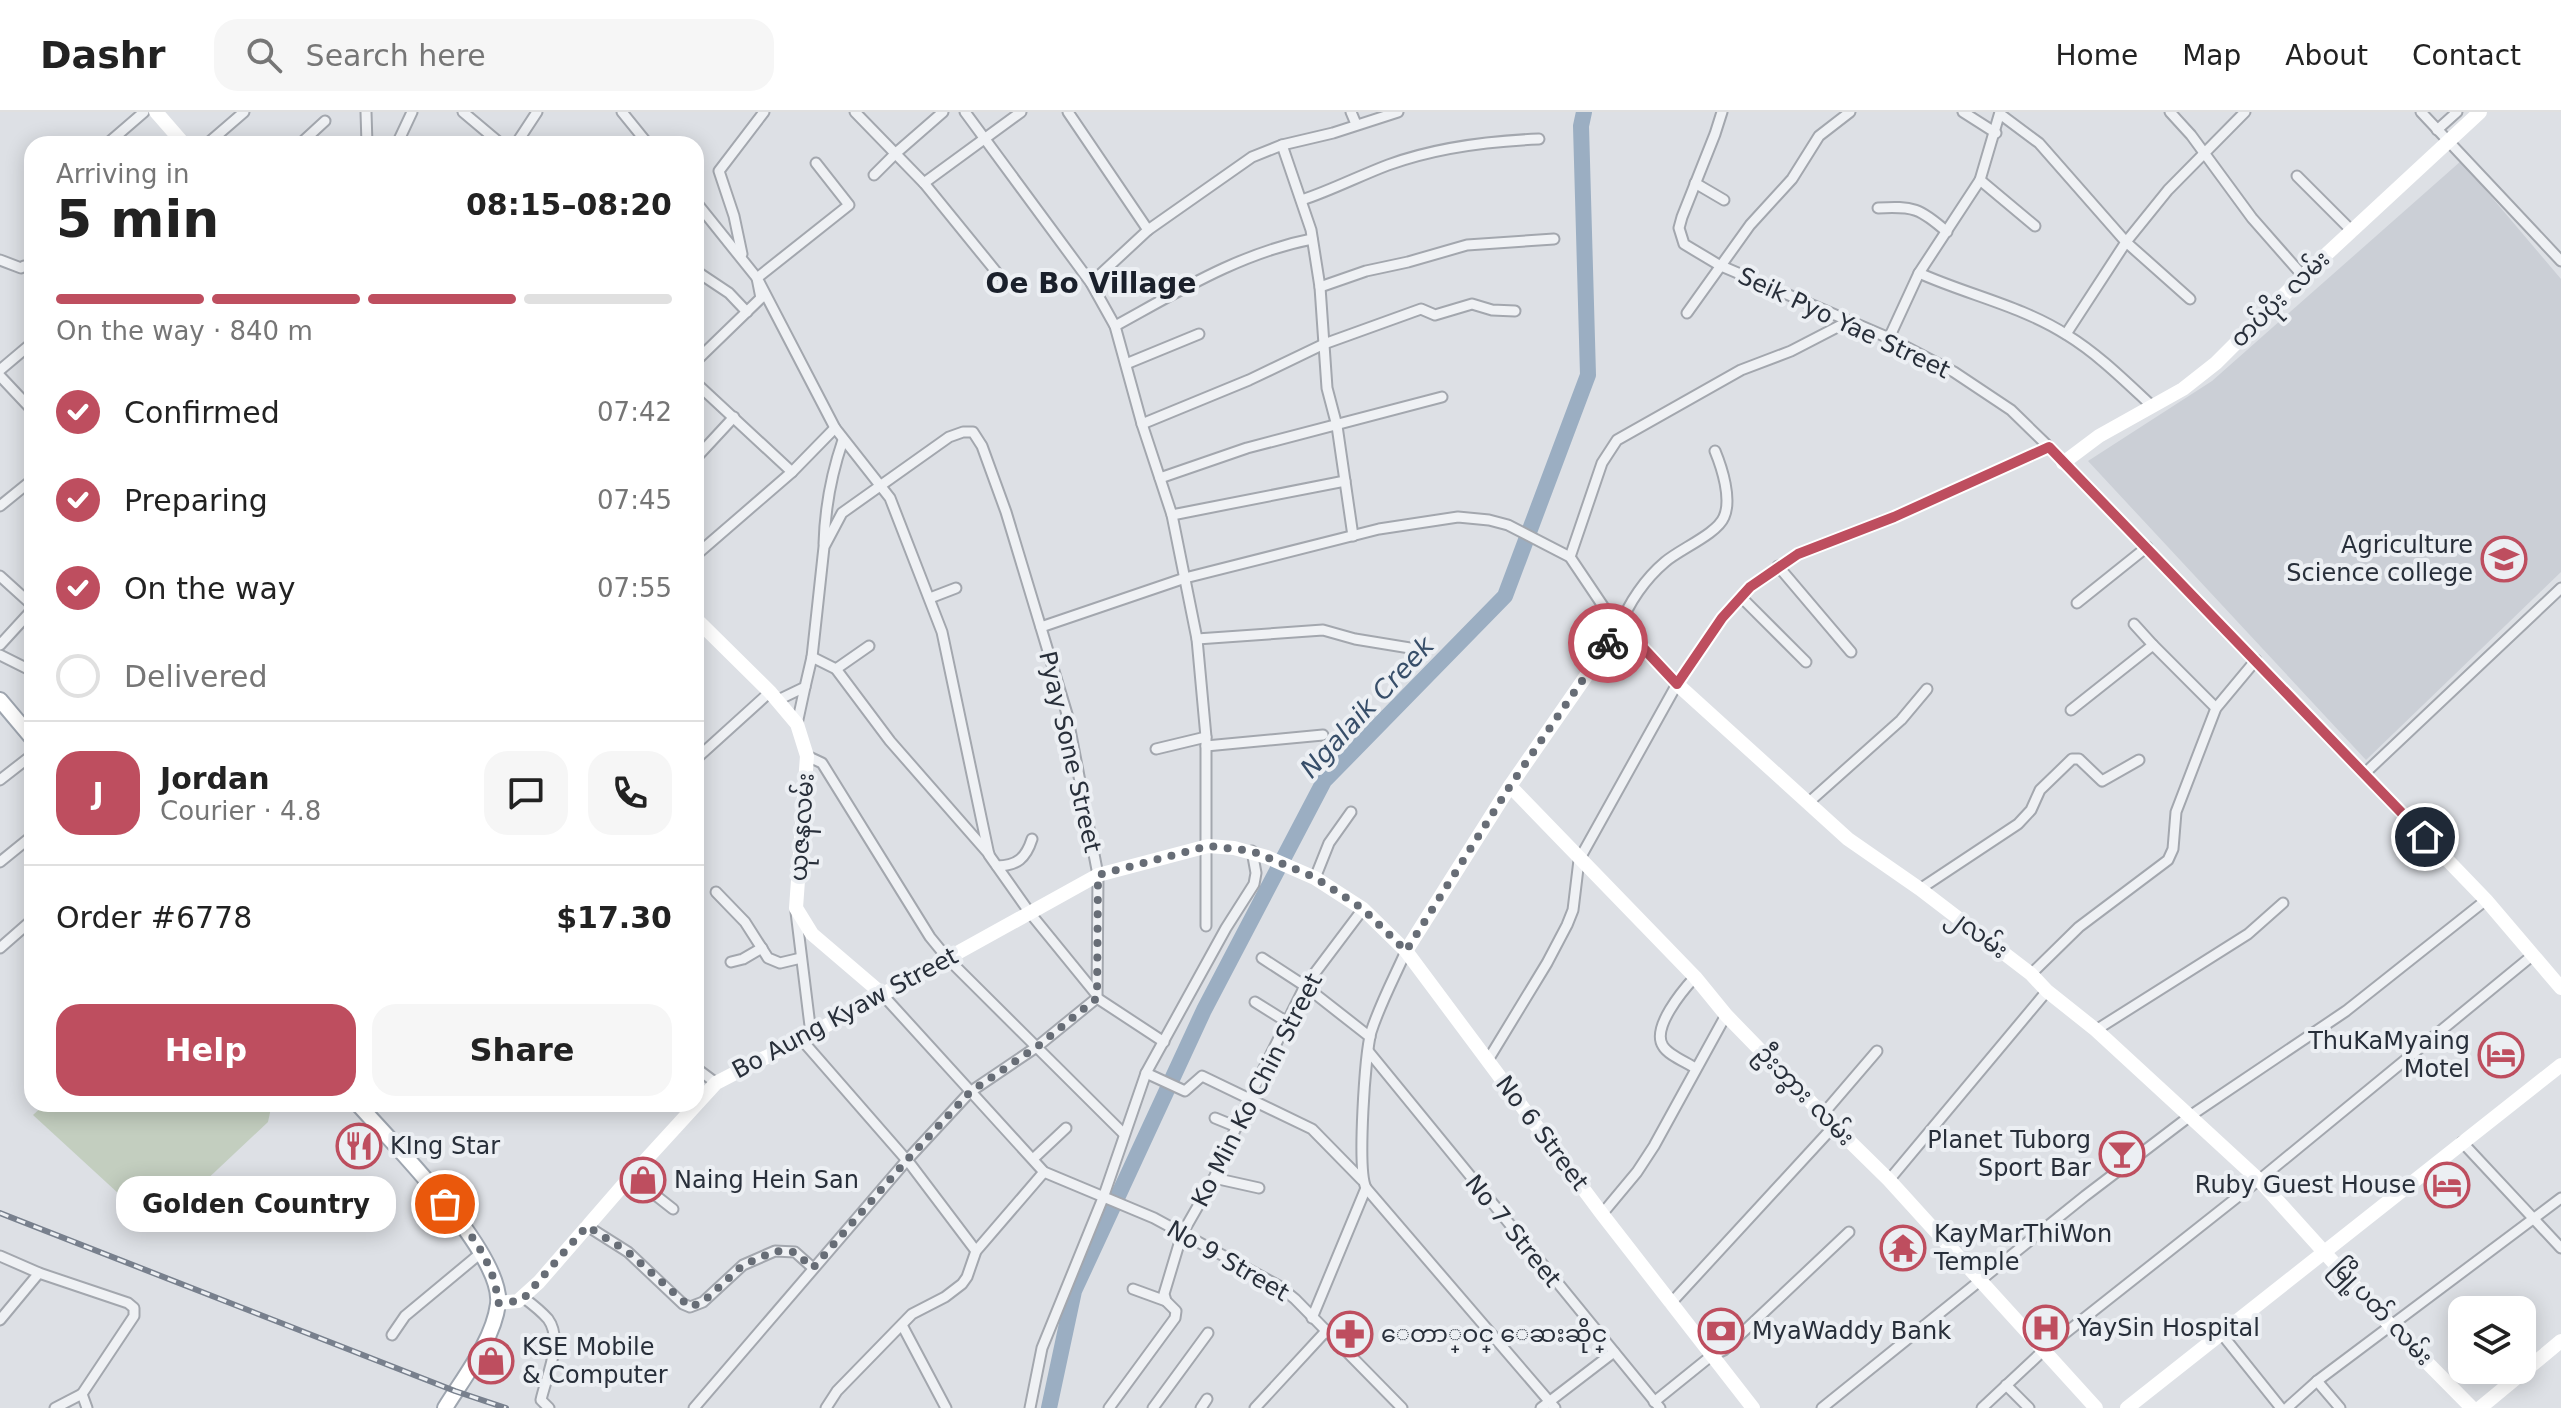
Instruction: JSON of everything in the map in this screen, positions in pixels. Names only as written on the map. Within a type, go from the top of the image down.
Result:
[{"type":"street","points":[[116,136],[144,112]]},
{"type":"street","points":[[156,112],[177,136]]},
{"type":"street","points":[[216,136],[244,112]]},
{"type":"street","points":[[366,112],[367,136]]},
{"type":"street","points":[[400,136],[412,112]]},
{"type":"street","points":[[463,112],[492,136]]},
{"type":"street","points":[[521,136],[537,112]]},
{"type":"street","points":[[622,112],[642,136]]},
{"type":"street","points":[[748,112],[757,122]]},
{"type":"street","points":[[743,259],[734,216],[719,171],[764,112]]},
{"type":"street","points":[[855,112],[924,183],[998,274]]},
{"type":"street","points":[[874,175],[943,112]]},
{"type":"street","points":[[965,112],[1091,283],[1115,326],[1142,424],[1172,515],[1197,639],[1206,741],[1206,926]]},
{"type":"street","points":[[924,183],[1021,112]]},
{"type":"street","points":[[1068,112],[1148,230]]},
{"type":"street","points":[[1351,112],[1356,124]]},
{"type":"street","points":[[1091,283],[1148,230],[1252,157],[1282,145],[1333,133],[1398,112]]},
{"type":"street","points":[[1722,112],[1695,183],[1724,200]]},
{"type":"street","points":[[1687,313],[1750,225],[1792,179],[1819,136],[1850,112]]},
{"type":"street","points":[[1963,112],[1996,133]]},
{"type":"street","points":[[2170,112],[2252,218],[2303,276]]},
{"type":"street","points":[[2066,334],[2126,242],[2168,190],[2245,112]]},
{"type":"street","points":[[2421,112],[2561,261]]},
{"type":"street","points":[[2437,130],[2457,112]]},
{"type":"street","name":"တပ်ပိုး လမ်း","points":[[2063,463],[2099,436],[2183,389],[2216,363],[2303,276],[2480,112]]},
{"type":"street","points":[[1889,338],[1919,273],[1980,180],[2000,113],[2039,143],[2126,242],[2190,299]]},
{"type":"street","points":[[309,136],[325,121]]},
{"type":"street","points":[[1302,200],[1390,164],[1416,157],[1493,141],[1539,139]]},
{"type":"street","points":[[1282,145],[1312,239],[1320,287],[1327,388],[1337,426],[1353,536]]},
{"type":"street","points":[[757,278],[849,205],[816,163]]},
{"type":"street","points":[[2297,176],[2352,231]]},
{"type":"street","points":[[1980,180],[2035,226]]},
{"type":"street","name":"Seik Pyo Yae Street","points":[[1695,183],[1679,228],[1680,237],[1689,249],[1719,265],[1889,338],[1954,372],[2011,410],[2486,900],[2561,988]]},
{"type":"street","points":[[1878,208],[1909,207],[1920,210],[1947,232]]},
{"type":"street","points":[[704,212],[757,278],[835,428],[881,486],[894,508],[942,632],[955,682],[989,855]]},
{"type":"street","points":[[1115,326],[1222,268],[1278,246],[1312,239]]},
{"type":"street","points":[[1320,287],[1366,271],[1467,245],[1554,239]]},
{"type":"street","points":[[0,260],[21,268],[24,266]]},
{"type":"street","points":[[1919,273],[1960,291],[2004,305],[2066,334],[2111,367],[2152,406]]},
{"type":"street","points":[[704,276],[729,293],[747,312]]},
{"type":"street","points":[[704,353],[761,298],[757,278]]},
{"type":"street","points":[[1142,424],[1249,380],[1324,344],[1421,309],[1435,315],[1472,304],[1492,310],[1515,311]]},
{"type":"street","points":[[1567,555],[1602,463],[1617,440],[1741,370],[1791,351],[1849,321]]},
{"type":"street","points":[[1126,364],[1199,334]]},
{"type":"street","points":[[24,350],[0,373],[24,401]]},
{"type":"street","points":[[704,390],[792,472]]},
{"type":"street","points":[[1160,478],[1247,448],[1442,397]]},
{"type":"street","points":[[704,449],[734,417]]},
{"type":"street","points":[[704,548],[792,472],[835,428]]},
{"type":"street","name":"Pyay Sone Street","points":[[881,486],[949,437],[973,432],[982,446],[1006,512],[1067,714],[1098,875],[1096,996]]},
{"type":"street","points":[[797,724],[812,657],[825,510],[831,476],[843,440]]},
{"type":"street","points":[[1488,1060],[1567,925],[1573,910],[1579,860],[1677,684],[1722,618],[1741,597],[1778,566],[1798,554],[1894,517],[2049,447]]},
{"type":"street","points":[[1312,1318],[1364,1184],[1364,1087],[1370,1037],[1381,1002],[1406,951],[1510,786],[1620,627],[1635,597],[1665,562],[1724,517],[1727,505],[1715,451]]},
{"type":"street","points":[[1172,515],[1345,481]]},
{"type":"street","points":[[0,506],[24,486]]},
{"type":"street","points":[[824,547],[842,513],[881,486]]},
{"type":"street","points":[[1041,627],[1185,578],[1379,529],[1458,517],[1508,525],[1567,555],[1620,627]]},
{"type":"street","points":[[2077,603],[2147,547]]},
{"type":"street","points":[[1778,566],[1851,652]]},
{"type":"street","points":[[0,576],[24,599]]},
{"type":"street","points":[[930,598],[956,588]]},
{"type":"street","points":[[2364,774],[2561,588]]},
{"type":"street","points":[[1741,597],[1806,662]]},
{"type":"street","points":[[0,645],[24,616]]},
{"type":"street","points":[[2134,624],[2216,708]]},
{"type":"street","name":"၂လမ်း","points":[[1620,627],[1677,684],[1848,839],[1920,889],[2031,974],[2047,991],[2096,1030],[2259,1180],[2325,1250]]},
{"type":"street","name":"ယုဇနလမ်း","points":[[704,629],[774,696],[797,724],[807,756],[796,908],[812,934],[881,993]]},
{"type":"street","points":[[1197,639],[1323,630],[1355,639],[1416,649]]},
{"type":"street","points":[[2071,710],[2153,645]]},
{"type":"street","points":[[836,669],[869,646]]},
{"type":"street","points":[[0,655],[24,667]]},
{"type":"street","points":[[812,657],[836,669],[890,741],[989,855],[1030,913],[1096,996],[1164,1042]]},
{"type":"street","points":[[2031,974],[2079,927],[2168,860],[2173,849],[2176,812],[2216,708],[2256,660]]},
{"type":"street","points":[[704,753],[774,696],[805,687]]},
{"type":"street","points":[[1808,803],[1901,720],[1927,689]]},
{"type":"street","points":[[1,703],[24,729]]},
{"type":"street","points":[[1156,749],[1206,741],[1323,735]]},
{"type":"street","points":[[807,756],[817,758],[822,763],[930,937],[948,959],[1124,1134]]},
{"type":"street","points":[[1920,889],[2018,824],[2031,810],[2040,790],[2072,759],[2079,759],[2102,781],[2139,760]]},
{"type":"street","points":[[0,780],[24,761]]},
{"type":"street","name":"ဦးဘွား လမ်း","points":[[1510,786],[1695,977],[1726,1015],[1889,1180],[2096,1408]]},
{"type":"street","points":[[1315,878],[1329,843],[1351,812]]},
{"type":"street","points":[[997,866],[1017,863],[1027,853],[1032,839]]},
{"type":"street","points":[[0,862],[24,842]]},
{"type":"street","name":"Bo Aung Kyaw Street","points":[[704,1096],[716,1083],[1098,875],[1208,846],[1252,851],[1315,878]]},
{"type":"street","points":[[1030,1408],[1047,1335],[1107,1200],[1124,1134],[1164,1042],[1226,928],[1254,884],[1256,873],[1252,851]]},
{"type":"street","name":"No 6 Street","points":[[1315,878],[1363,909],[1406,951],[1602,1214],[1753,1408]]},
{"type":"street","points":[[716,892],[745,922],[768,958],[775,962],[801,958]]},
{"type":"street","points":[[1822,1408],[1980,1278],[2190,1116],[2346,1011],[2486,900]]},
{"type":"street","points":[[2096,1030],[2248,934],[2283,903]]},
{"type":"street","points":[[796,908],[806,1036],[976,1251]]},
{"type":"street","name":"Ko Min Ko Chin Street","points":[[1109,1408],[1175,1318],[1176,1311],[1166,1301],[1164,1294],[1182,1234],[1214,1178],[1249,1098],[1305,986],[1363,909]]},
{"type":"street","points":[[0,948],[24,927]]},
{"type":"street","points":[[731,962],[762,948]]},
{"type":"street","points":[[1982,1408],[2044,1350],[2259,1180],[2533,955]]},
{"type":"street","points":[[1262,958],[1305,986],[1370,1037]]},
{"type":"street","points":[[1695,977],[1670,1009],[1660,1040],[1664,1049],[1695,1068]]},
{"type":"street","points":[[1889,1180],[2047,991]]},
{"type":"street","points":[[826,1408],[837,1391],[912,1314],[945,1297],[962,1284],[976,1251],[1044,1172],[881,993]]},
{"type":"street","points":[[694,1408],[907,1160],[970,1092],[1038,1046],[1096,996]]},
{"type":"street","points":[[1255,1002],[1287,1022]]},
{"type":"street","points":[[1602,1214],[1654,1146],[1726,1015]]},
{"type":"street","points":[[1823,1114],[1877,1051]]},
{"type":"street","name":"No 7 Street","points":[[1369,1052],[1657,1405]]},
{"type":"street","points":[[2127,1408],[2561,1065]]},
{"type":"street","points":[[704,1074],[716,1083]]},
{"type":"street","points":[[1148,1074],[1185,1091],[1202,1076],[1312,1129],[1364,1184],[1549,1406],[1614,1352]]},
{"type":"street","points":[[365,1112],[464,1225],[492,1271],[498,1303],[488,1337],[445,1408]]},
{"type":"street","name":"Bo Aung Kyaw Street","points":[[524,1298],[689,1112]]},
{"type":"street","points":[[1215,1118],[1237,1127]]},
{"type":"street","points":[[1671,1303],[1834,1126]]},
{"type":"street","points":[[1033,1159],[1066,1128]]},
{"type":"street","points":[[2462,1142],[2561,1248]]},
{"type":"street","name":"No 9 Street","points":[[1044,1172],[1154,1218],[1279,1286],[1327,1330],[1402,1408]]},
{"type":"street","points":[[631,1176],[673,1209]]},
{"type":"street","points":[[1214,1178],[1259,1188]]},
{"type":"street","points":[[2220,1332],[2284,1408],[2561,1198]]},
{"type":"street","points":[[587,1226],[628,1252],[690,1307],[703,1302],[743,1265],[775,1251],[795,1252],[813,1268]]},
{"type":"street","points":[[1657,1405],[1711,1356],[1724,1350],[1849,1232]]},
{"type":"street","name":"မြို့ပတ် လမ်း","points":[[2325,1250],[2390,1325],[2472,1408]]},
{"type":"street","points":[[392,1335],[420,1302],[482,1252]]},
{"type":"street","points":[[0,1256],[39,1273],[128,1303],[134,1308],[134,1316],[82,1394],[55,1408]]},
{"type":"street","points":[[0,1320],[39,1273]]},
{"type":"street","points":[[1133,1289],[1166,1301]]},
{"type":"street","points":[[498,1303],[524,1298],[550,1322],[553,1331],[552,1358],[543,1406]]},
{"type":"street","points":[[902,1325],[946,1408]]},
{"type":"street","points":[[1255,1408],[1327,1330]]},
{"type":"street","points":[[1153,1408],[1208,1333]]},
{"type":"street","points":[[2480,1408],[2561,1341]]},
{"type":"street","points":[[2317,1381],[2340,1408]]},
{"type":"street","points":[[2006,1385],[2029,1408]]},
{"type":"street","points":[[82,1394],[87,1408]]},
{"type":"shaded area","name":"Agriculture Science college","points":[[2461,161],[2561,279],[2561,572],[2366,760],[2088,461],[2212,381]]},
{"type":"green space","points":[[36,1112],[270,1112],[268,1122],[185,1200],[119,1194],[33,1115]]},
{"type":"waterway","name":"Ngalaik Creek","points":[[1049,1408],[1074,1291],[1204,1010],[1324,781],[1505,596],[1588,375],[1581,126],[1584,112]]},
{"type":"railway","points":[[0,1213],[455,1391],[506,1408]]},
{"type":"way so far","points":[[445,1204],[482,1252],[492,1271],[498,1303],[524,1298],[587,1226],[628,1252],[683,1304],[690,1307],[703,1302],[743,1265],[775,1251],[795,1252],[813,1268],[970,1092],[1038,1046],[1097,998],[1098,875],[1208,846],[1252,851],[1314,877],[1339,893],[1363,909],[1406,951],[1510,786],[1608,643]]},
{"type":"place","name":"Agriculture Science college","points":[[2504,559]]},
{"type":"place","name":"ThuKaMyaing Motel","points":[[2501,1055]]},
{"type":"place","name":"KIng Star","points":[[359,1146]]},
{"type":"place","name":"Planet Tuborg Sport Bar","points":[[2122,1154]]},
{"type":"place","name":"Naing Hein San","points":[[643,1180]]},
{"type":"place","name":"Ruby Guest House","points":[[2447,1185]]},
{"type":"place","name":"Golden Country","points":[[445,1204]]},
{"type":"place","name":"KayMarThiWon Temple","points":[[1903,1248]]},
{"type":"place","name":"YaySin Hospital","points":[[2046,1328]]},
{"type":"place","name":"MyaWaddy Bank","points":[[1721,1331]]},
{"type":"place","name":"ေတာ္ဝင္ ေဆးဆိုင္","points":[[1350,1334]]},
{"type":"place","name":"KSE Mobile & Computer","points":[[491,1361]]},
{"type":"district","name":"Oe Bo Village","points":[[1091,283]]},
{"type":"route","points":[[1608,643],[1620,627],[1677,684],[1722,618],[1750,587],[1778,566],[1798,554],[1894,517],[2049,447],[2425,837]]}]
